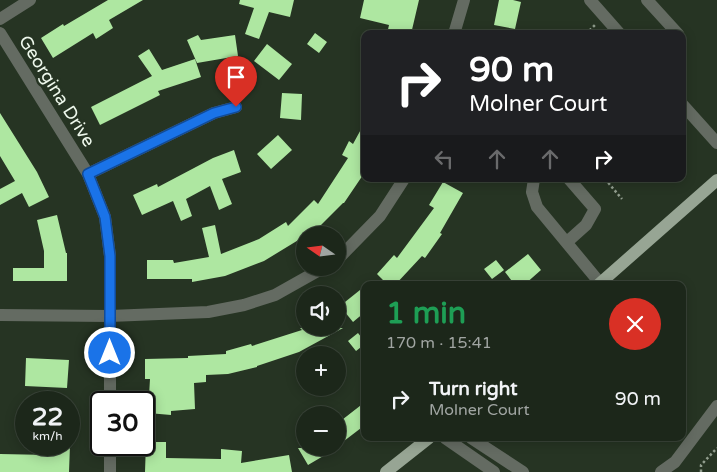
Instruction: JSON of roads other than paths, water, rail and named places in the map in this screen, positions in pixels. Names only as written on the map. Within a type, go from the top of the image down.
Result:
[{"type":"main road","points":[[602,281],[717,180]]},
{"type":"main road","points":[[386,472],[425,441]]},
{"type":"street","points":[[0,19],[30,0]]},
{"type":"street","points":[[455,30],[464,0]]},
{"type":"street","points":[[590,0],[616,30]]},
{"type":"street","points":[[647,0],[674,30]]},
{"type":"street","name":"Georgina Drive","points":[[0,34],[88,174],[105,217],[110,256],[110,391]]},
{"type":"street","points":[[88,174],[214,113],[236,107]]},
{"type":"street","points":[[686,108],[717,143]]},
{"type":"street","points":[[346,251],[380,216],[402,182]]},
{"type":"street","points":[[534,182],[532,192],[537,207],[597,281]]},
{"type":"street","points":[[566,242],[586,225],[595,209],[572,182]]},
{"type":"street","points":[[0,315],[110,316],[208,312],[244,305],[276,295],[309,276]]},
{"type":"street","points":[[661,472],[675,467],[717,406]]},
{"type":"street","points":[[449,441],[494,472]]},
{"type":"street","points":[[476,441],[523,472]]},
{"type":"street","points":[[110,456],[110,472]]}]
